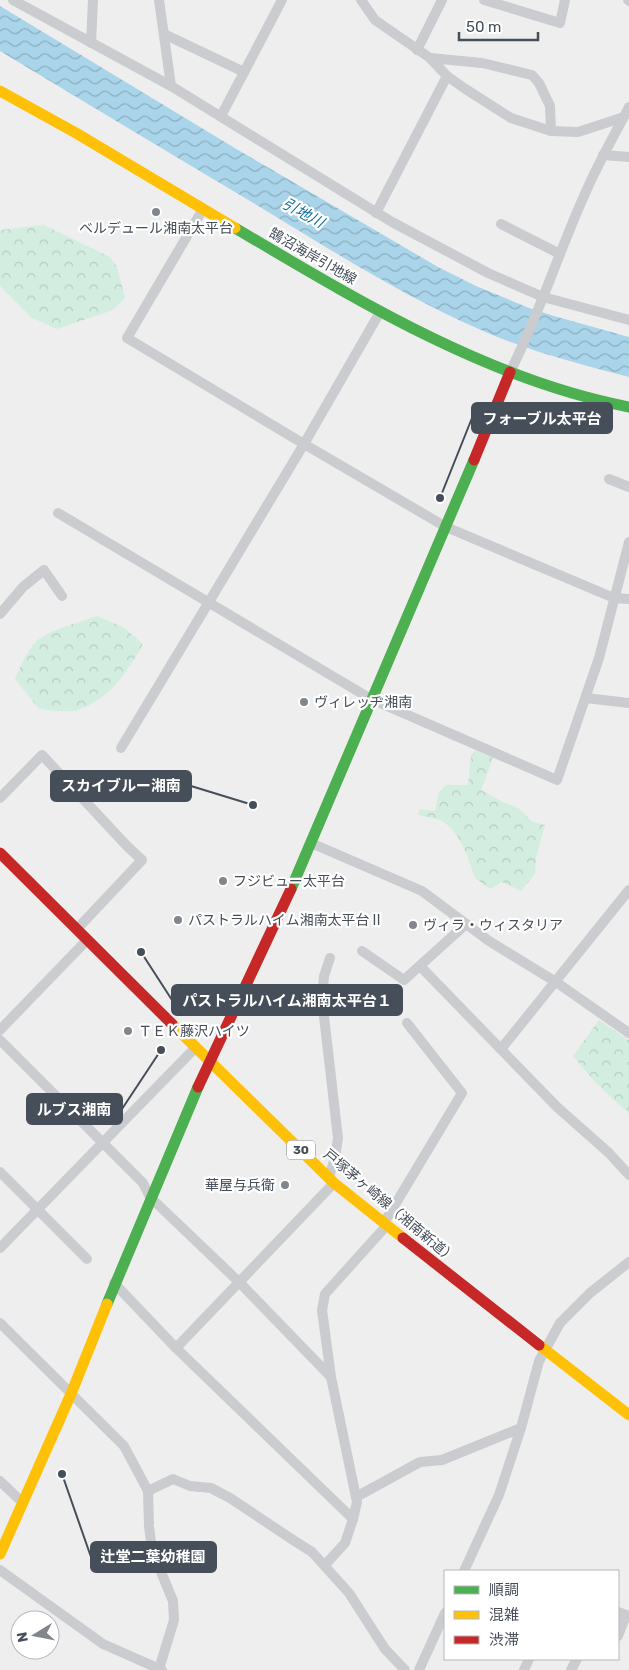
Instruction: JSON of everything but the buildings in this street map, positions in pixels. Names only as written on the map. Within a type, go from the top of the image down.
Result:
[{"type":"street","points":[[13,0],[171,86],[376,213],[488,273],[543,297],[629,320]]},
{"type":"street","points":[[91,42],[93,0]]},
{"type":"street","points":[[159,0],[171,86]]},
{"type":"street","points":[[221,116],[282,0]]},
{"type":"street","points":[[361,0],[375,20],[430,58],[447,76],[482,101],[512,118],[551,131],[578,132],[626,112]]},
{"type":"street","points":[[417,50],[442,0]]},
{"type":"street","points":[[484,0],[508,3],[533,16],[560,23],[565,0]]},
{"type":"street","points":[[164,34],[244,72]]},
{"type":"street","points":[[430,58],[482,63],[532,75],[539,83],[550,106],[551,131]]},
{"type":"street","points":[[376,213],[447,76]]},
{"type":"street","name":"鵠沼海岸引地線","points":[[0,91],[380,312],[449,346],[510,372],[573,395],[629,408]]},
{"type":"street","points":[[0,1554],[71,1394],[114,1283],[209,1061],[281,911],[311,843],[537,312],[584,196],[626,112]]},
{"type":"street","points":[[603,155],[629,157]]},
{"type":"street","points":[[203,209],[127,338],[446,527],[614,598],[629,599]]},
{"type":"street","points":[[501,224],[560,254]]},
{"type":"street","points":[[121,748],[304,444],[380,312]]},
{"type":"street","points":[[609,479],[629,487]]},
{"type":"street","points":[[58,513],[371,699],[557,780],[599,658],[629,542]]},
{"type":"street","points":[[0,614],[23,587],[44,570],[62,596]]},
{"type":"street","points":[[586,698],[629,703]]},
{"type":"street","points":[[0,798],[42,755],[142,860],[76,929]]},
{"type":"street","points":[[311,843],[422,892],[489,941],[556,982],[629,1033]]},
{"type":"street","name":"戸塚茅ヶ崎線（湘南新道）","points":[[0,853],[209,1061],[332,1180],[446,1273],[629,1415]]},
{"type":"street","points":[[501,1049],[629,890]]},
{"type":"street","points":[[362,951],[404,980],[466,924]]},
{"type":"street","points":[[0,1030],[87,940]]},
{"type":"street","points":[[176,1348],[240,1283],[332,1180],[338,1138],[322,999],[324,976],[330,958]]},
{"type":"street","points":[[420,966],[557,1107],[609,1153],[629,1175]]},
{"type":"street","points":[[326,1565],[345,1543],[357,1502],[331,1376],[322,1310],[325,1294],[386,1224],[462,1093],[407,1023]]},
{"type":"street","points":[[0,1040],[143,1183],[150,1197],[240,1283],[331,1376]]},
{"type":"street","points":[[0,1248],[196,1047]]},
{"type":"street","points":[[0,1172],[87,1259]]},
{"type":"street","points":[[464,1570],[499,1495],[540,1361],[560,1324],[590,1293],[629,1262]]},
{"type":"street","points":[[114,1283],[176,1348],[353,1520]]},
{"type":"street","points":[[0,1323],[124,1446],[148,1491],[152,1550],[173,1601],[174,1620],[160,1669],[144,1667],[102,1644],[0,1570]]},
{"type":"street","points":[[356,1497],[420,1462],[442,1460],[521,1428]]},
{"type":"street","points":[[148,1491],[173,1479],[190,1486],[211,1488],[230,1498],[312,1552],[326,1565],[349,1593],[385,1649],[404,1670]]},
{"type":"street","points":[[0,1481],[22,1502]]},
{"type":"street","points":[[619,1612],[626,1615],[619,1633]]},
{"type":"street","points":[[419,1670],[444,1615]]},
{"type":"green space","points":[[44,225],[110,257],[117,267],[125,298],[113,310],[57,329],[32,318],[0,286],[0,230]]},
{"type":"green space","points":[[97,616],[123,627],[143,644],[131,665],[108,692],[89,705],[70,711],[39,709],[15,679],[28,652],[35,642],[45,635]]},
{"type":"green space","points":[[475,750],[493,758],[481,790],[518,808],[533,822],[545,825],[536,857],[535,874],[521,891],[502,882],[490,889],[475,878],[464,848],[451,828],[439,820],[418,815],[420,809],[435,811],[439,792],[446,785],[468,785],[471,755]]},
{"type":"green space","points":[[599,1020],[629,1040],[629,1114],[595,1082],[573,1056]]},
{"type":"water","name":"引地川","points":[[0,6],[233,147],[438,267],[476,286],[529,308],[629,337],[629,377],[499,338],[421,301],[363,269],[0,51]]},
{"type":"traffic: fast","points":[[235,228],[376,309],[475,357],[525,378],[577,395],[629,407]]},
{"type":"traffic: fast","points":[[291,889],[474,460]]},
{"type":"traffic: fast","points":[[107,1304],[198,1087]]},
{"type":"traffic: slow","points":[[0,91],[76,133],[235,228]]},
{"type":"traffic: slow","points":[[172,1024],[334,1183],[403,1238]]},
{"type":"traffic: slow","points":[[0,1554],[71,1394],[107,1304]]},
{"type":"traffic: slow","points":[[539,1345],[629,1415]]},
{"type":"traffic: jam","points":[[474,460],[510,372]]},
{"type":"traffic: jam","points":[[0,853],[172,1024]]},
{"type":"traffic: jam","points":[[198,1087],[291,889]]},
{"type":"traffic: jam","points":[[403,1238],[539,1345]]},
{"type":"place","name":"ベルデュール湘南太平台","points":[[156,212]]},
{"type":"place","name":"フォーブル太平台","points":[[440,498]]},
{"type":"place","name":"ヴィレッヂ湘南","points":[[304,702]]},
{"type":"place","name":"スカイブルー湘南","points":[[253,805]]},
{"type":"place","name":"フジビュー太平台","points":[[223,881]]},
{"type":"place","name":"パストラルハイム湘南太平台Ⅱ","points":[[178,920]]},
{"type":"place","name":"ヴィラ・ウィスタリア","points":[[413,925]]},
{"type":"place","name":"パストラルハイム湘南太平台１","points":[[141,952]]},
{"type":"place","name":"ＴＥＫ藤沢ハイツ","points":[[128,1031]]},
{"type":"place","name":"ルブス湘南","points":[[161,1050]]},
{"type":"place","name":"華屋与兵衛","points":[[285,1185]]},
{"type":"place","name":"辻堂二葉幼稚園","points":[[62,1474]]}]
